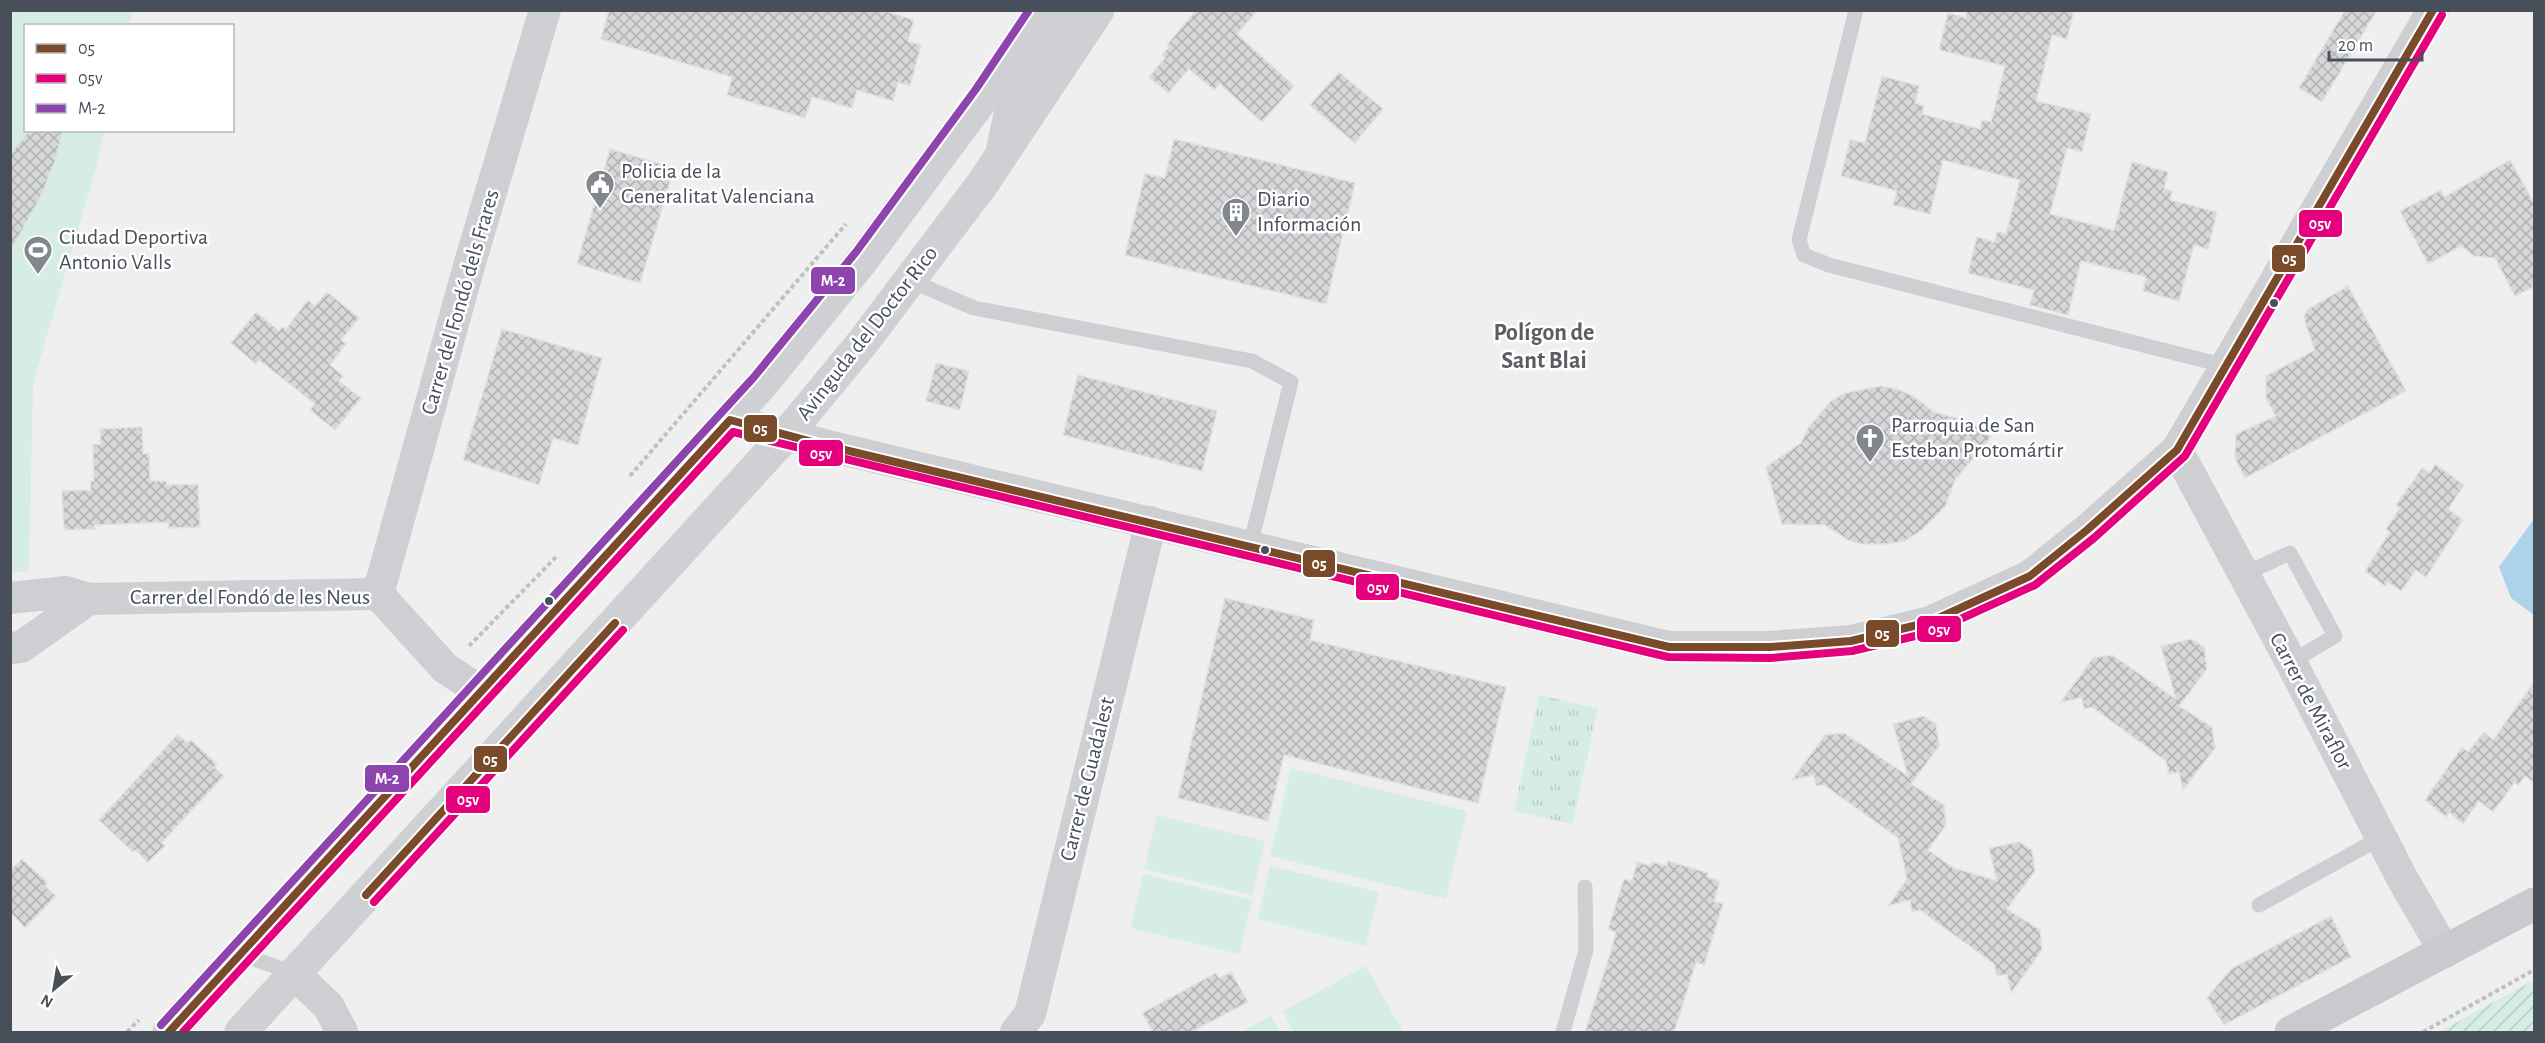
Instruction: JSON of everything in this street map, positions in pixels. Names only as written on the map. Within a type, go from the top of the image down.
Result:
[{"type":"main road","points":[[2291,1032],[2535,904]]},
{"type":"street","name":"Carrer del Fondó dels Frares","points":[[378,594],[469,266],[545,10]]},
{"type":"street","points":[[169,1032],[730,420],[864,258],[985,95],[1042,10]]},
{"type":"street","name":"Avinguda del Doctor Rico","points":[[1000,158],[1010,113],[1074,10]]},
{"type":"street","name":"Avinguda del Doctor Rico","points":[[241,1032],[787,434],[909,280],[1000,158],[1098,10]]},
{"type":"street","points":[[730,420],[1669,647],[1770,647],[1851,641],[1930,622],[2030,576],[2087,530],[2177,450],[2433,10]]},
{"type":"street","name":"Carrer de Miraflor","points":[[2177,450],[2445,952]]},
{"type":"street","name":"Carrer de Guadalest","points":[[1016,1032],[1030,1014],[1151,522]]},
{"type":"street","name":"Carrer del Fondó de les Neus","points":[[10,598],[66,592],[89,599],[378,594],[445,668],[480,691]]},
{"type":"street","points":[[10,648],[21,647],[89,599]]},
{"type":"street","points":[[294,973],[329,1007],[342,1032]]},
{"type":"lane","points":[[1856,10],[1799,240],[1804,255],[1829,265],[2226,366]]},
{"type":"lane","points":[[909,280],[974,308],[1252,361],[1291,382],[1250,546]]},
{"type":"lane","points":[[2244,574],[2290,553],[2335,636],[2291,662]]},
{"type":"lane","points":[[2259,905],[2382,837]]},
{"type":"lane","points":[[1563,1032],[1586,950],[1585,886]]},
{"type":"lane","points":[[240,954],[294,973]]},
{"type":"path","points":[[629,478],[850,219]]},
{"type":"path","points":[[445,668],[566,548]]},
{"type":"path","points":[[2422,1032],[2535,970]]},
{"type":"green space","name":"Ciudad Deportiva Antonio Valls","points":[[10,11],[133,11],[128,24],[24,24],[24,132],[104,132],[96,167],[33,384],[29,571],[11,572]]},
{"type":"green space","points":[[1539,695],[1598,708],[1572,824],[1514,811]]},
{"type":"green space","points":[[1291,768],[1467,811],[1446,899],[1270,856]]},
{"type":"green space","points":[[1157,815],[1265,841],[1252,895],[1144,869]]},
{"type":"green space","points":[[1270,866],[1379,892],[1366,946],[1258,919]]},
{"type":"green space","points":[[1143,874],[1252,900],[1239,954],[1131,928]]},
{"type":"green space","points":[[1366,966],[1403,1032],[1294,1032],[1283,1011]]},
{"type":"green space","points":[[2534,980],[2534,1032],[2439,1032]]},
{"type":"green space","points":[[1271,1016],[1280,1032],[1241,1032]]},
{"type":"water","points":[[2534,519],[2534,615],[2511,598],[2499,567]]},
{"type":"building","points":[[609,10],[882,10],[914,20],[908,41],[921,45],[910,86],[898,82],[893,101],[857,90],[852,108],[812,97],[805,118],[727,95],[732,77],[601,39]]},
{"type":"building","points":[[1196,10],[1258,10],[1237,34],[1294,86],[1262,122],[1220,84],[1214,90],[1189,69],[1168,93],[1149,77],[1165,58],[1162,55],[1169,47],[1167,45]]},
{"type":"building","points":[[1967,10],[2074,10],[2067,39],[2052,35],[2036,101],[2091,114],[2082,152],[2067,148],[2050,214],[2114,230],[2132,162],[2168,172],[2164,189],[2172,191],[2170,200],[2217,212],[2208,249],[2194,245],[2179,301],[2143,291],[2146,277],[2081,261],[2068,315],[2030,305],[2034,290],[1968,273],[1977,237],[1995,242],[1997,232],[2006,234],[2020,180],[1943,160],[1930,214],[1893,205],[1897,191],[1841,176],[1850,140],[1865,143],[1882,76],[1919,86],[1915,103],[1924,106],[1922,114],[1980,129],[1982,120],[1991,122],[2005,66],[1939,50],[1948,13],[1966,18]]},
{"type":"building","points":[[2345,10],[2377,10],[2322,102],[2299,88]]},
{"type":"building","points":[[1339,72],[1383,109],[1355,143],[1310,105]]},
{"type":"building","points":[[27,132],[62,132],[55,161],[42,194],[10,252],[10,155]]},
{"type":"building","name":"Diario Información","points":[[1174,139],[1355,183],[1326,304],[1125,255],[1145,174],[1165,178]]},
{"type":"building","points":[[610,149],[674,168],[640,283],[577,264]]},
{"type":"building","points":[[2510,160],[2535,205],[2535,286],[2515,296],[2495,258],[2474,256],[2461,246],[2428,264],[2400,211],[2441,190],[2444,197]]},
{"type":"building","points":[[2348,286],[2406,391],[2245,478],[2235,458],[2236,434],[2276,416],[2266,399],[2266,376],[2315,350],[2304,316],[2308,309]]},
{"type":"building","points":[[327,292],[359,318],[341,340],[346,344],[330,365],[343,376],[339,381],[361,398],[335,430],[310,410],[315,404],[259,360],[256,364],[231,343],[256,312],[279,331],[282,327],[286,329],[308,300],[315,306]]},
{"type":"building","points":[[502,329],[602,358],[578,445],[553,438],[539,485],[463,460]]},
{"type":"building","points":[[936,363],[969,371],[960,410],[926,401]]},
{"type":"building","points":[[1078,375],[1217,411],[1202,471],[1063,435]]},
{"type":"building","name":"Parroquia de San Esteban Protomártir","points":[[1881,386],[1897,389],[1913,396],[1934,412],[1971,422],[1991,437],[1955,480],[1945,507],[1922,530],[1905,541],[1886,544],[1862,544],[1848,540],[1825,525],[1782,524],[1766,467],[1801,443],[1808,428],[1831,401],[1845,393]]},
{"type":"building","points":[[142,427],[143,454],[149,453],[150,481],[166,481],[167,485],[198,484],[200,527],[169,528],[168,522],[94,525],[95,529],[64,530],[62,491],[91,490],[90,481],[94,481],[93,445],[101,444],[100,429]]},
{"type":"building","points":[[2435,464],[2464,485],[2448,509],[2463,520],[2426,577],[2416,570],[2401,591],[2388,582],[2385,586],[2365,571],[2390,532],[2386,529],[2400,508],[2396,505],[2422,468],[2430,473]]},
{"type":"building","points":[[1225,598],[1314,620],[1310,640],[1506,687],[1478,803],[1284,755],[1268,821],[1178,798]]},
{"type":"building","points":[[2191,639],[2204,647],[2207,669],[2179,706],[2212,727],[2215,748],[2183,790],[2179,772],[2169,774],[2166,761],[2092,707],[2084,709],[2082,697],[2060,703],[2093,658],[2112,655],[2176,699],[2161,646]]},
{"type":"building","points":[[2535,681],[2535,783],[2525,776],[2518,785],[2515,782],[2493,812],[2479,801],[2463,824],[2449,812],[2446,817],[2425,800],[2462,747],[2468,752],[2484,732],[2493,740]]},
{"type":"building","points":[[1923,716],[1936,724],[1939,746],[1911,784],[1944,805],[1946,825],[1928,850],[1954,868],[1997,881],[1989,848],[2019,842],[2032,850],[2035,871],[2007,909],[2040,930],[2042,950],[2011,993],[2007,974],[1997,976],[1994,964],[1920,910],[1912,912],[1910,900],[1888,906],[1907,879],[1898,838],[1824,785],[1816,786],[1814,775],[1792,780],[1825,735],[1844,733],[1908,776],[1893,724]]},
{"type":"building","points":[[178,734],[187,743],[191,740],[217,764],[214,767],[224,776],[174,829],[162,843],[165,846],[148,862],[135,850],[133,852],[99,820]]},
{"type":"building","points":[[22,859],[48,883],[45,886],[56,896],[25,928],[10,912],[10,871]]},
{"type":"building","points":[[1668,861],[1708,873],[1707,877],[1720,881],[1714,901],[1723,904],[1704,965],[1696,962],[1674,1032],[1585,1032],[1616,932],[1608,929],[1624,879],[1632,881],[1637,862],[1651,866],[1652,862],[1667,866]]},
{"type":"building","points":[[2331,916],[2351,957],[2224,1025],[2207,998],[2231,969]]},
{"type":"building","points":[[1231,972],[1248,1002],[1191,1032],[1153,1032],[1142,1013],[1216,973],[1219,978]]},
{"type":"transit line","name":"M-2","points":[[161,1025],[754,377],[856,252],[976,89],[1029,10]]},
{"type":"transit line","name":"05","points":[[169,1032],[730,420],[824,445],[1669,647],[1770,647],[1851,641],[1930,622],[2030,576],[2087,530],[2177,450],[2433,10]]},
{"type":"transit line","name":"05v","points":[[183,1032],[733,432],[1668,657],[1770,658],[1852,651],[1932,632],[2035,585],[2094,538],[2185,456],[2442,15]]},
{"type":"transit line","name":"05","points":[[366,895],[615,623]]},
{"type":"transit line","name":"05v","points":[[374,902],[623,630]]},
{"type":"place","name":"Policia de la Generalitat Valenciana","points":[[600,210]]},
{"type":"place","name":"Diario Información","points":[[1236,238]]},
{"type":"place","name":"Ciudad Deportiva Antonio Valls","points":[[38,276]]},
{"type":"place","name":"Parroquia de San Esteban Protomártir","points":[[1870,464]]},
{"type":"district","name":"Polígon de Sant Blai","points":[[1544,347]]}]
